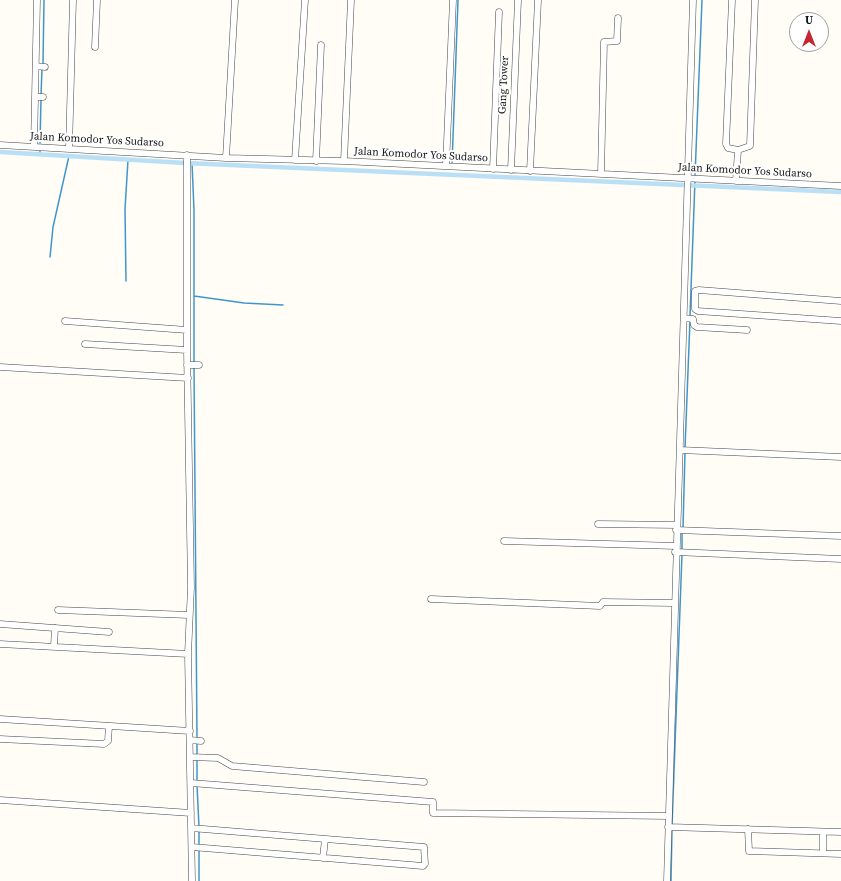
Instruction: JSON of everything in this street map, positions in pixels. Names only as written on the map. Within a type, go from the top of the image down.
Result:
[{"type":"street","points":[[34,147],[39,97],[40,66],[37,0]]},
{"type":"street","points":[[69,149],[72,0]]},
{"type":"street","points":[[96,47],[97,0]]},
{"type":"street","points":[[226,158],[235,0]]},
{"type":"street","points":[[295,160],[305,0]]},
{"type":"street","points":[[344,161],[351,0]]},
{"type":"street","points":[[450,167],[453,0]]},
{"type":"street","name":"Gang Tower","points":[[511,170],[518,0]]},
{"type":"street","points":[[530,171],[538,0]]},
{"type":"street","points":[[667,881],[674,602],[684,450],[686,318],[690,295],[688,190],[694,0]]},
{"type":"street","points":[[732,0],[726,144],[728,148],[738,150],[750,146],[755,0]]},
{"type":"street","points":[[493,169],[499,12]]},
{"type":"street","points":[[601,174],[604,42],[617,41],[618,18]]},
{"type":"street","points":[[316,161],[321,45]]},
{"type":"street","name":"Jalan Komodor Yos Sudarso","points":[[0,145],[226,158],[344,161],[689,180],[700,179],[841,186]]},
{"type":"street","points":[[736,181],[738,150]]},
{"type":"street","points":[[187,156],[187,350],[194,365],[188,378],[188,654],[190,731],[196,740],[192,757],[195,784],[191,814],[196,828],[196,848],[192,881]]},
{"type":"street","points":[[690,295],[699,290],[841,301]]},
{"type":"street","points":[[690,295],[695,309],[698,311],[841,321]]},
{"type":"street","points":[[686,318],[693,319],[694,325],[697,327],[748,330]]},
{"type":"street","points":[[65,321],[187,330]]},
{"type":"street","points":[[84,344],[187,350]]},
{"type":"street","points":[[0,367],[188,378]]},
{"type":"street","points":[[684,450],[841,457]]},
{"type":"street","points":[[598,524],[841,536]]},
{"type":"street","points":[[504,541],[841,559]]},
{"type":"street","points":[[431,599],[600,606],[603,602],[674,602]]},
{"type":"street","points":[[58,610],[189,615]]},
{"type":"street","points":[[0,624],[109,632]]},
{"type":"street","points":[[54,646],[55,628]]},
{"type":"street","points":[[0,644],[188,654]]},
{"type":"street","points":[[0,719],[190,731]]},
{"type":"street","points":[[0,738],[104,744],[108,741],[109,726]]},
{"type":"street","points":[[192,757],[218,758],[232,766],[424,782]]},
{"type":"street","points":[[195,784],[433,802],[433,813],[668,816]]},
{"type":"street","points":[[0,800],[191,814]]},
{"type":"street","points":[[668,827],[841,832]]},
{"type":"street","points":[[196,828],[424,847],[425,864],[423,866],[196,848]]},
{"type":"street","points":[[748,829],[749,851],[841,854]]},
{"type":"street","points":[[823,832],[823,853]]},
{"type":"street","points":[[323,858],[325,839]]},
{"type":"waterway","points":[[43,64],[44,0]]},
{"type":"waterway","points":[[452,165],[458,0]]},
{"type":"waterway","points":[[695,176],[702,0]]},
{"type":"waterway","points":[[41,96],[42,68]]},
{"type":"waterway","points":[[40,143],[41,100]]},
{"type":"waterway","points":[[0,152],[185,163],[841,192]]},
{"type":"waterway","points":[[50,257],[53,227],[69,156]]},
{"type":"waterway","points":[[126,281],[125,209],[128,160]]},
{"type":"waterway","points":[[192,163],[194,210],[194,363]]},
{"type":"waterway","points":[[690,316],[695,180]]},
{"type":"waterway","points":[[194,296],[244,303],[283,305]]},
{"type":"waterway","points":[[685,448],[690,320]]},
{"type":"waterway","points":[[194,367],[197,739]]},
{"type":"waterway","points":[[683,528],[685,452]]},
{"type":"waterway","points":[[682,532],[682,550]]},
{"type":"waterway","points":[[672,826],[682,554]]},
{"type":"waterway","points":[[197,743],[197,755]]},
{"type":"waterway","points":[[197,759],[197,781]]},
{"type":"waterway","points":[[197,785],[199,827]]},
{"type":"waterway","points":[[671,881],[672,829]]},
{"type":"waterway","points":[[199,831],[199,845]]},
{"type":"waterway","points":[[199,849],[199,881]]}]
